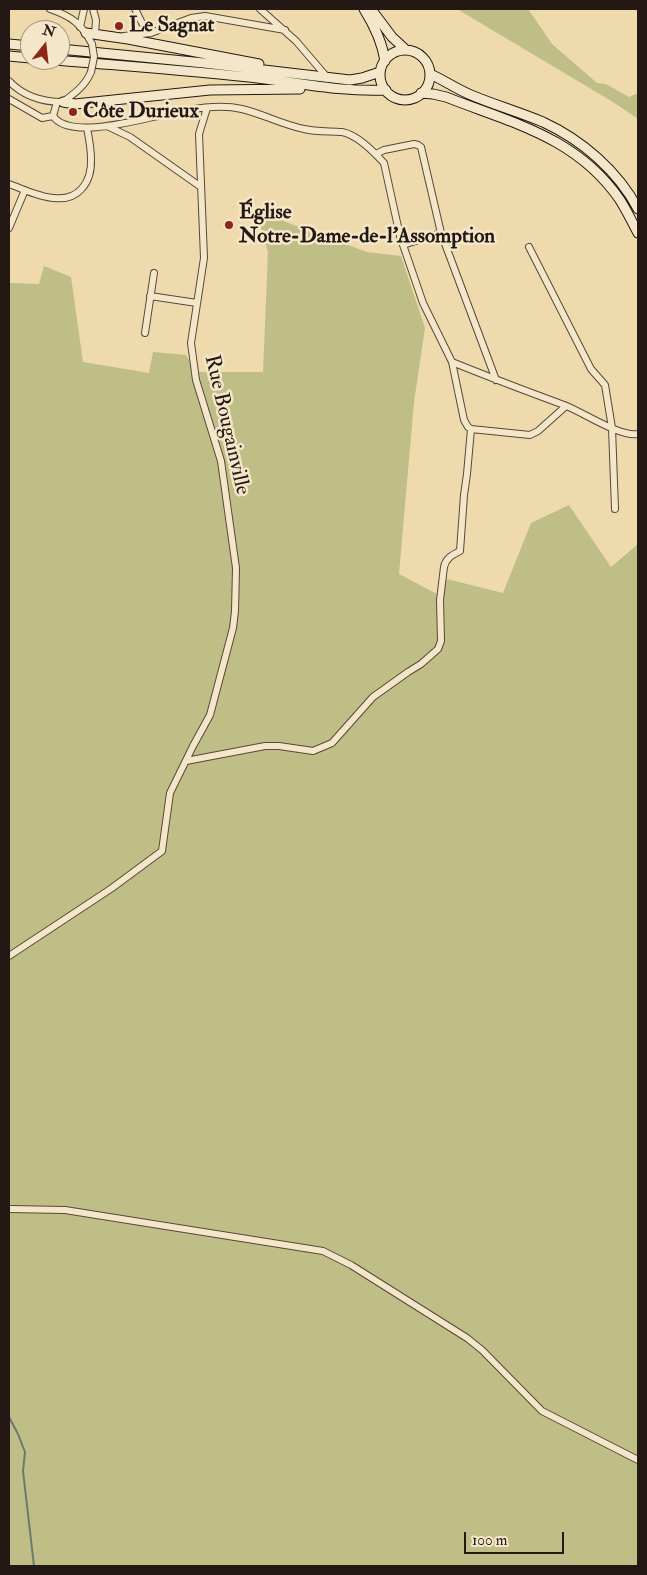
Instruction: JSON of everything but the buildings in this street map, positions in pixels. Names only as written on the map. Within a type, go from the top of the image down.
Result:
[{"type":"main road","points":[[364,9],[374,26],[385,60]]},
{"type":"main road","points":[[371,9],[392,38],[406,50],[420,55],[428,66],[429,81],[421,93],[414,98],[396,98],[386,90],[382,83],[380,72],[385,60],[390,55],[406,50]]},
{"type":"main road","points":[[87,32],[326,76]]},
{"type":"main road","points":[[70,50],[356,80],[380,72]]},
{"type":"main road","points":[[70,61],[265,79],[329,88],[386,90]]},
{"type":"main road","points":[[430,74],[460,90],[557,129],[589,151],[608,169],[625,189],[638,209]]},
{"type":"main road","points":[[60,102],[75,104],[210,90],[329,88]]},
{"type":"main road","points":[[421,93],[446,97],[545,136],[568,149],[590,166],[608,185],[627,211],[638,233]]},
{"type":"street","points":[[50,9],[73,18],[87,32]]},
{"type":"street","points":[[60,12],[69,9]]},
{"type":"street","points":[[54,118],[60,102],[78,91],[86,82],[91,72],[94,57],[92,44],[87,32],[84,9]]},
{"type":"street","points":[[87,32],[96,20],[93,9]]},
{"type":"street","points":[[135,9],[142,23],[151,33]]},
{"type":"street","points":[[191,18],[198,9]]},
{"type":"street","points":[[260,9],[285,30],[326,76]]},
{"type":"street","points":[[115,37],[151,33],[191,18],[205,16],[285,30]]},
{"type":"street","points":[[9,81],[15,88],[34,98],[60,102]]},
{"type":"street","points":[[9,101],[42,118],[54,118],[74,126],[87,128],[207,108],[232,108],[241,109],[305,130],[348,134],[376,154],[384,164],[403,244],[423,303],[452,362],[464,420],[468,427],[471,429],[530,435],[538,431],[566,406]]},
{"type":"street","name":"Rue Bougainville","points":[[9,956],[112,888],[162,851],[170,793],[210,715],[233,628],[236,568],[221,461],[194,371],[191,343],[204,258],[199,134],[207,108]]},
{"type":"street","points":[[106,126],[130,137],[201,187]]},
{"type":"street","points":[[9,184],[53,198],[68,198],[80,192],[87,181],[92,161],[87,128]]},
{"type":"street","points":[[376,154],[384,150],[414,144],[421,148],[441,233],[496,380]]},
{"type":"street","points":[[9,228],[25,190]]},
{"type":"street","points":[[403,244],[441,233]]},
{"type":"street","points":[[529,247],[591,369],[605,385],[612,428],[615,509]]},
{"type":"street","points":[[145,333],[154,273]]},
{"type":"street","points":[[150,296],[196,303]]},
{"type":"street","points":[[452,362],[566,406],[612,428],[638,434]]},
{"type":"street","points":[[186,761],[265,746],[313,751],[332,744],[373,697],[438,650],[441,641],[440,600],[444,567],[449,558],[460,551],[471,429]]},
{"type":"street","points":[[9,1209],[65,1210],[324,1252],[352,1265],[466,1338],[482,1350],[542,1411],[638,1460]]},
{"type":"green space","points":[[457,9],[528,9],[552,44],[597,83],[606,84],[629,97],[638,93],[638,119],[613,102]]},
{"type":"green space","points":[[256,211],[367,252],[401,256],[425,328],[414,402],[399,574],[439,595],[447,579],[503,593],[531,523],[569,505],[611,567],[638,544],[638,1566],[9,1566],[9,283],[39,284],[44,266],[71,277],[83,362],[149,373],[153,352],[186,355],[196,372],[263,372],[268,252]]},
{"type":"waterway","points":[[9,1417],[25,1452],[23,1471],[34,1566]]},
{"type":"place","name":"Le Sagnat","points":[[119,26]]},
{"type":"place","name":"Côte Durieux","points":[[73,112]]},
{"type":"place","name":"Église Notre-Dame-de-l'Assomption","points":[[229,225]]}]
